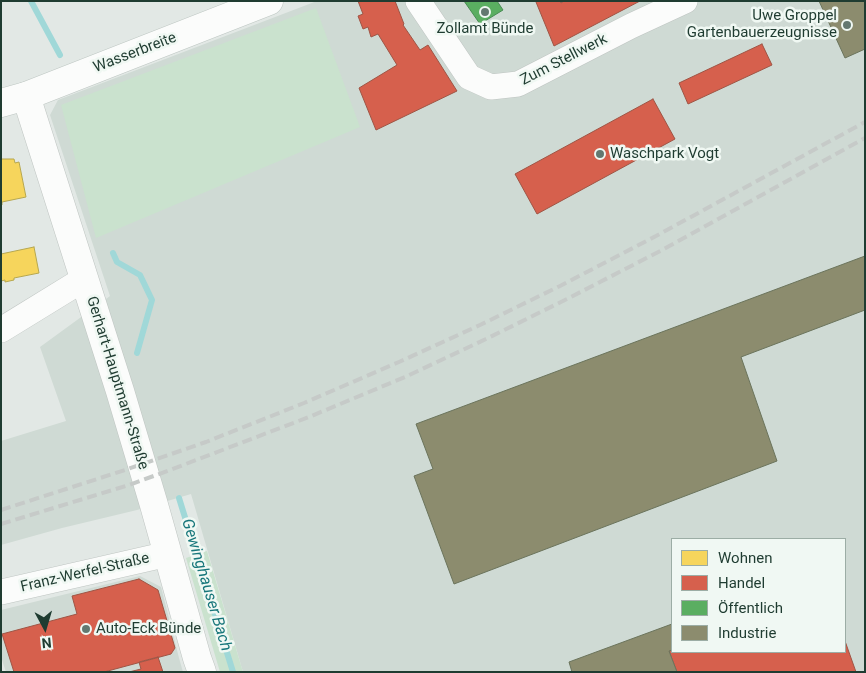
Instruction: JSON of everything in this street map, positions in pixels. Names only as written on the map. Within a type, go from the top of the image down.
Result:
[{"type":"street","name":"Wasserbreite","points":[[14,100],[269,1]]},
{"type":"street","name":"Zum Stellwerk","points":[[418,1],[469,77],[491,88],[518,84],[631,26],[685,1]]},
{"type":"street","name":"Gerhart-Hauptmann-Straße","points":[[14,100],[84,279],[120,391],[202,672]]},
{"type":"street","points":[[1,330],[84,279]]},
{"type":"street","name":"Franz-Werfel-Straße","points":[[1,592],[168,554]]},
{"type":"shaded area","points":[[317,1],[865,1],[865,672],[243,672],[191,494],[1,545],[1,441],[66,421],[40,347],[110,296],[50,115],[58,100]]},
{"type":"shaded area","name":"Auto-Eck Bünde","points":[[140,576],[161,587],[183,672],[6,672],[1,657],[1,610]]},
{"type":"green space","points":[[316,8],[360,127],[96,238],[61,105]]},
{"type":"green space","points":[[207,551],[243,672],[220,672],[186,558]]},
{"type":"building: Wohnen","points":[[1,159],[14,159],[15,163],[19,162],[26,197],[2,202],[1,206]]},
{"type":"building: Wohnen","points":[[34,247],[39,273],[14,278],[14,280],[5,282],[5,280],[1,281],[1,254]]},
{"type":"building: Handel","points":[[358,1],[395,1],[403,25],[420,50],[428,45],[457,91],[376,130],[359,88],[397,65],[378,34],[371,37],[368,27],[363,29],[358,16],[363,14]]},
{"type":"building: Handel","points":[[560,1],[561,3],[564,1],[640,1],[554,46],[536,2]]},
{"type":"building: Handel","points":[[762,44],[772,65],[688,104],[679,83]]},
{"type":"building: Handel","name":"Waschpark Vogt","points":[[653,99],[675,139],[537,214],[515,174]]},
{"type":"building: Handel","name":"Auto-Eck Bünde","points":[[139,579],[158,590],[175,648],[171,654],[104,672],[14,672],[2,634],[77,614],[72,596]]},
{"type":"building: Handel","points":[[846,644],[856,672],[677,672],[669,651],[671,650],[671,653],[846,653]]},
{"type":"building: Handel","points":[[158,657],[163,672],[129,672],[141,669],[139,662]]},
{"type":"building: Öffentlich","name":"Zollamt Bünde","points":[[464,1],[497,1],[503,10],[480,24]]},
{"type":"building: Industrie","name":"Uwe Groppel Gartenbauerzeugnisse","points":[[819,1],[865,1],[865,49],[845,58]]},
{"type":"building: Industrie","points":[[865,256],[865,310],[741,357],[777,461],[454,584],[414,476],[433,469],[416,424]]},
{"type":"building: Industrie","points":[[671,624],[671,650],[669,651],[677,672],[572,672],[569,662]]},
{"type":"waterway","name":"Gewinghauser Bach","points":[[31,1],[60,55]]},
{"type":"waterway","name":"Gewinghauser Bach","points":[[113,253],[117,262],[140,275],[152,300],[137,353]]},
{"type":"waterway","name":"Gewinghauser Bach","points":[[179,498],[233,672]]},
{"type":"railway","points":[[1,510],[206,442],[399,362],[560,286],[865,122]]},
{"type":"railway","points":[[1,524],[129,485],[309,417],[405,377],[567,299],[664,249],[865,138]]},
{"type":"place","name":"Zollamt Bünde","points":[[485,12]]},
{"type":"place","name":"Uwe Groppel Gartenbauerzeugnisse","points":[[847,25]]},
{"type":"place","name":"Waschpark Vogt","points":[[600,154]]},
{"type":"place","name":"Auto-Eck Bünde","points":[[86,629]]}]
